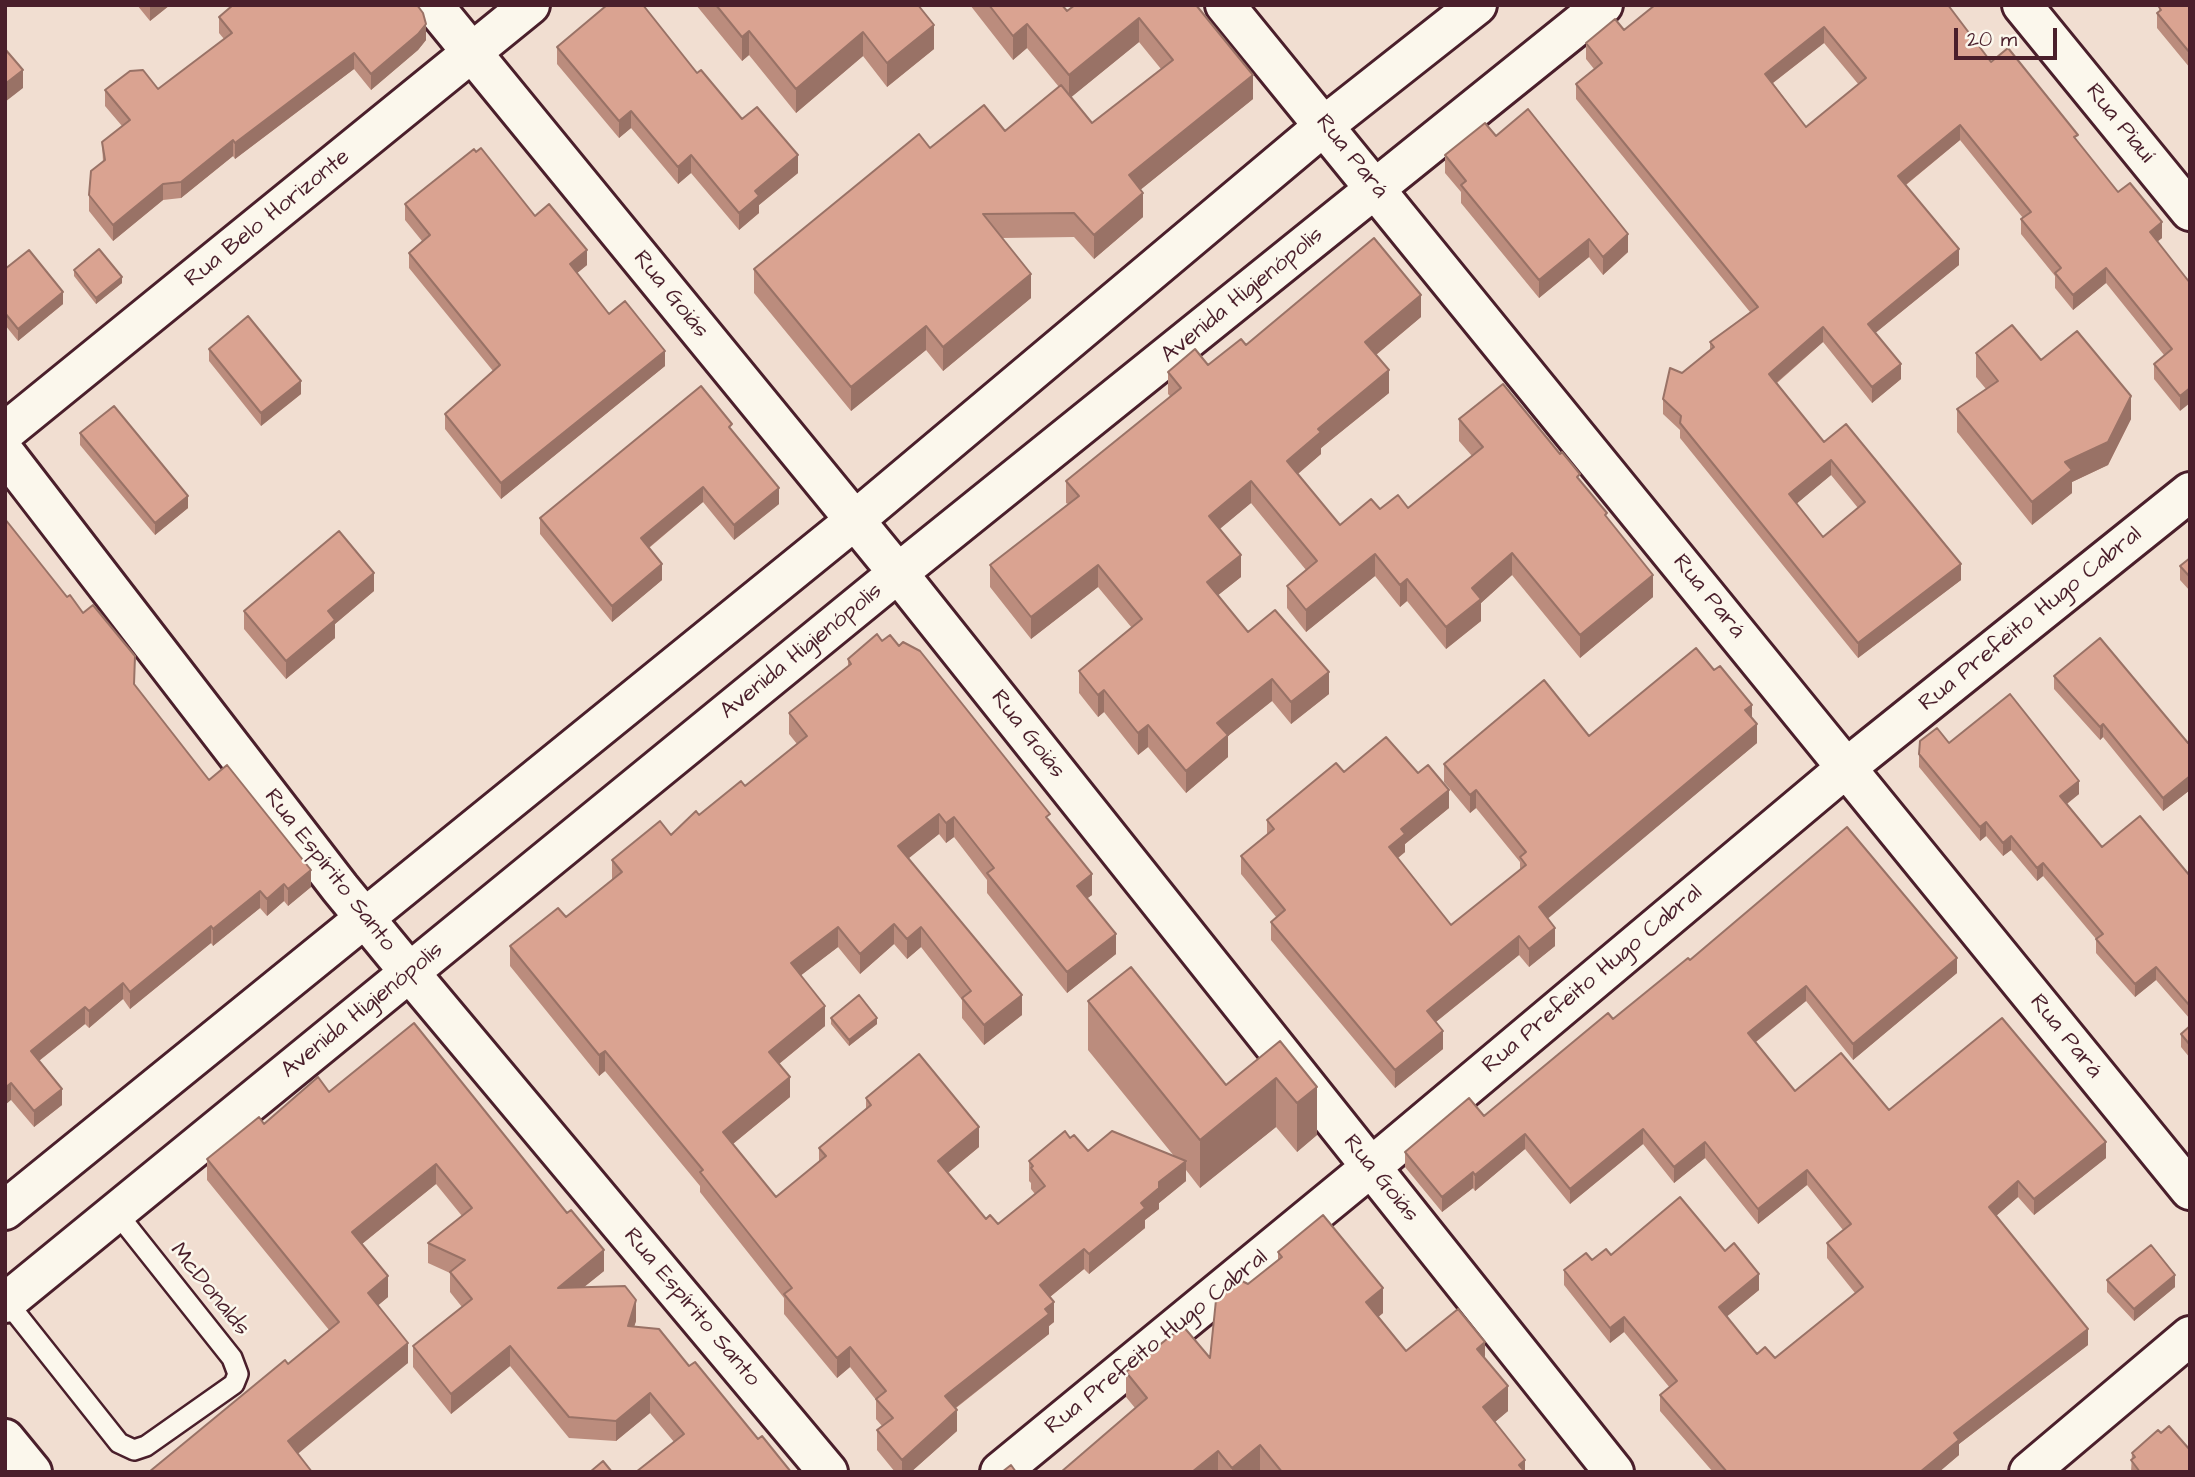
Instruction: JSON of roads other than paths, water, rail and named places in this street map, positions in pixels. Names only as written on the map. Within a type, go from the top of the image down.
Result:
[{"type":"main road","name":"Rua Goiás","points":[[433,5],[856,520],[1614,1472]]},
{"type":"main road","name":"Rua Belo Horizonte","points":[[5,432],[530,5]]},
{"type":"main road","name":"Rua Pará","points":[[1225,5],[1377,188],[2190,1190]]},
{"type":"main road","points":[[5,1210],[363,917],[856,520],[1325,125],[1477,5]]},
{"type":"main road","name":"Avenida Higienópolis","points":[[6,1303],[898,573],[1603,5]]},
{"type":"main road","name":"Rua Piauí","points":[[2022,5],[2190,211]]},
{"type":"main road","name":"Rua Espírito Santo","points":[[5,453],[363,917],[828,1472]]},
{"type":"main road","name":"Rua Prefeito Hugo Cabral","points":[[1000,1472],[1371,1167],[1846,768],[2190,492]]},
{"type":"main road","points":[[2029,1472],[2190,1336]]},
{"type":"main road","points":[[5,1439],[32,1472]]},
{"type":"lane","name":"McDonalds","points":[[6,1303],[119,1443],[134,1450],[146,1446],[234,1384],[238,1374],[232,1358],[116,1212]]}]
